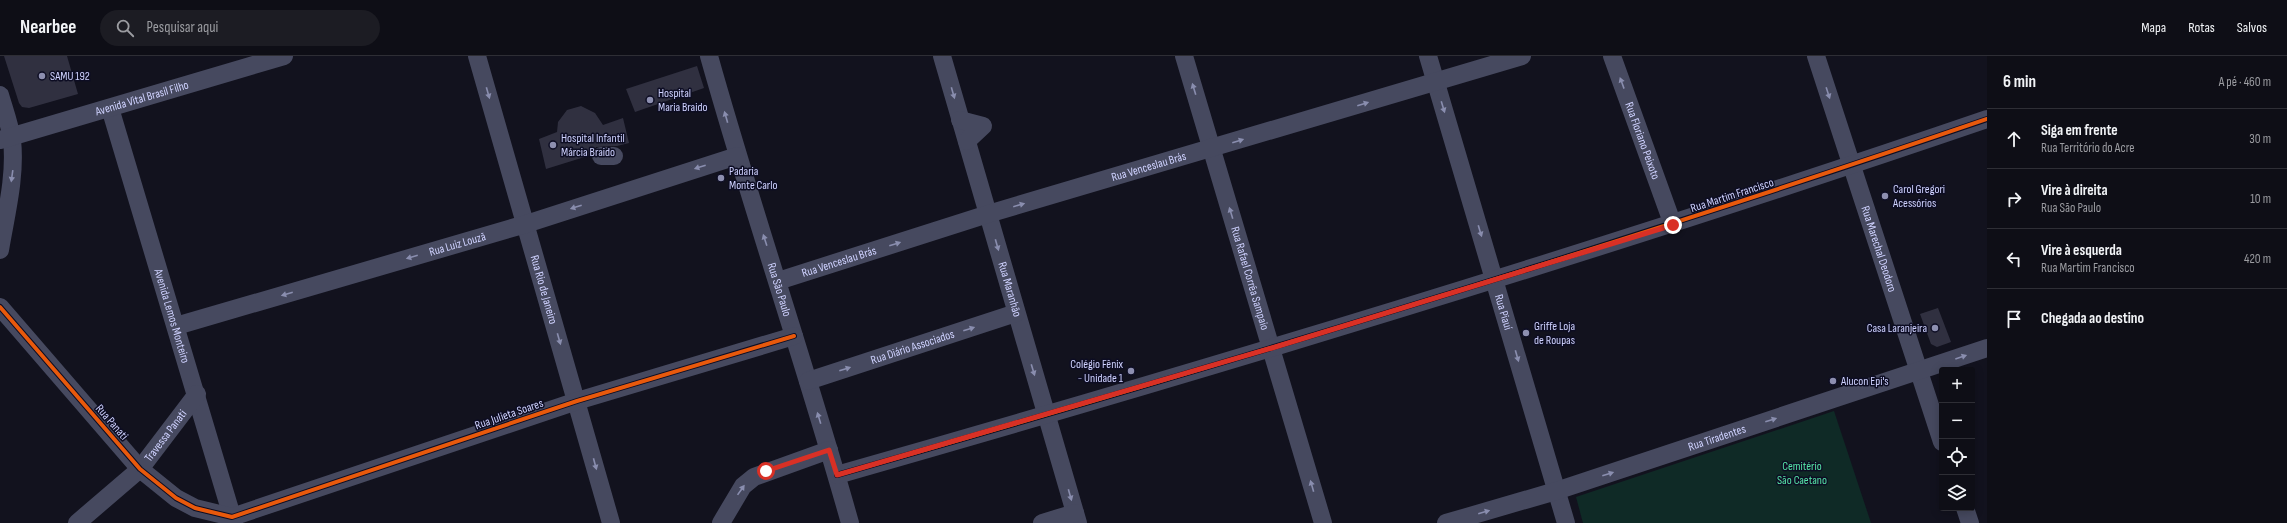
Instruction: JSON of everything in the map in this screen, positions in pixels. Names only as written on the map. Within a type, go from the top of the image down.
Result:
[{"type":"street","name":"Avenida Vital Brasil Filho","points":[[6,139],[110,108],[232,64],[284,56]]},
{"type":"street","name":"Rua Rio de Janeiro","points":[[477,56],[611,523]]},
{"type":"street","name":"Rua São Paulo","points":[[709,56],[737,156],[778,281],[837,475],[850,523]]},
{"type":"street","name":"Rua Maranhão","points":[[942,56],[1077,518]]},
{"type":"street","name":"Rua Rafael Corrêa Sampaio","points":[[1184,56],[1323,523]]},
{"type":"street","name":"Rua Piauí","points":[[1428,56],[1566,523]]},
{"type":"street","name":"Rua Venceslau Brás","points":[[778,281],[988,214],[1212,149],[1522,56]]},
{"type":"street","name":"Rua Floriano Peixoto","points":[[1612,56],[1673,225]]},
{"type":"street","name":"Rua Marechal Deodoro","points":[[1816,56],[1941,439]]},
{"type":"street","points":[[0,95],[12,172],[0,250]]},
{"type":"street","name":"Avenida Lemos Monteiro","points":[[110,108],[197,394],[233,520]]},
{"type":"street","name":"Rua Martim Francisco","points":[[837,475],[1047,415],[1495,281],[1673,225],[1987,119]]},
{"type":"street","name":"Rua Luiz Louzã","points":[[176,326],[526,224],[737,156]]},
{"type":"street","name":"Rua Panati","points":[[0,307],[140,469],[176,498],[195,508],[233,520]]},
{"type":"street","name":"Rua Diário Associados","points":[[808,381],[1016,313]]},
{"type":"street","name":"Rua Julieta Soares","points":[[233,520],[577,402],[794,336]]},
{"type":"street","name":"Rua Tiradentes","points":[[1446,523],[1556,491],[1987,348]]},
{"type":"street","name":"Travessa Panati","points":[[77,523],[140,469],[197,394]]},
{"type":"street","points":[[721,523],[744,486],[754,476],[829,450]]},
{"type":"street","points":[[1965,511],[1970,523]]},
{"type":"street","points":[[1042,523],[1077,518]]},
{"type":"green space","name":"Cemitério São Caetano","points":[[1834,411],[1871,523],[1583,523],[1576,497]]},
{"type":"building","name":"SAMU 192","points":[[4,56],[67,56],[78,94],[29,108],[22,107],[19,103]]},
{"type":"building","name":"Hospital Maria Braido","points":[[697,66],[704,88],[635,112],[626,89]]},
{"type":"building","points":[[581,106],[595,113],[603,125],[623,118],[629,143],[617,146],[596,147],[591,155],[546,169],[539,139],[557,132],[558,122],[567,110]]},
{"type":"building","name":"Casa Laranjeira","points":[[1938,308],[1951,342],[1937,347],[1931,344],[1920,314]]},
{"type":"cycle path","points":[[837,475],[1126,391],[1558,260],[1987,119]]},
{"type":"cycle path","points":[[0,307],[140,469],[176,498],[195,508],[232,517],[577,401],[794,336]]},
{"type":"place","name":"SAMU 192","points":[[42,76]]},
{"type":"place","name":"Hospital Maria Braido","points":[[650,100]]},
{"type":"place","name":"Hospital Infantil Márcia Braido","points":[[553,145]]},
{"type":"place","name":"Padaria Monte Carlo","points":[[721,178]]},
{"type":"place","name":"Carol Gregori Acessórios","points":[[1885,196]]},
{"type":"place","name":"Casa Laranjeira","points":[[1935,328]]},
{"type":"place","name":"Griffe Loja de Roupas","points":[[1526,333]]},
{"type":"place","name":"Colégio Fênix - Unidade 1","points":[[1131,371]]},
{"type":"place","name":"Alucon Epi's","points":[[1833,381]]},
{"type":"route","points":[[766,471],[829,450],[837,475],[1047,415],[1272,348],[1495,281],[1673,225]]}]
